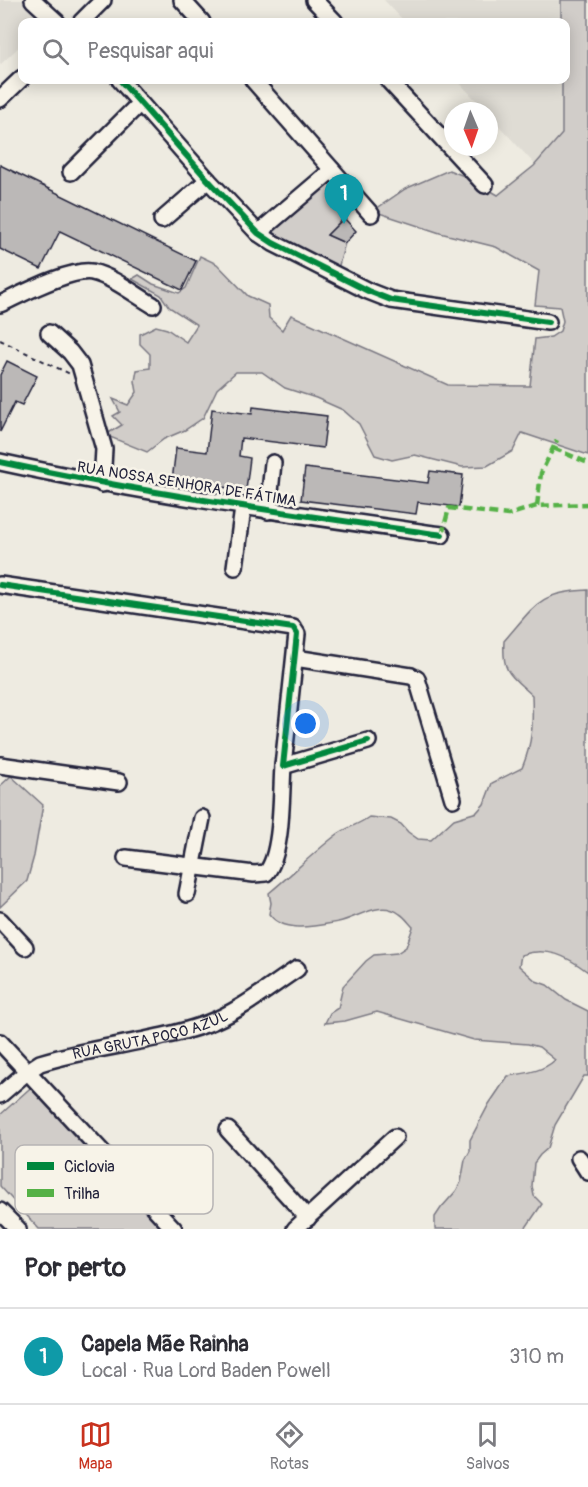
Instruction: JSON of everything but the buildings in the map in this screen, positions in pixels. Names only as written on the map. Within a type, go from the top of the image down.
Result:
[{"type":"street","points":[[33,0],[53,18]]},
{"type":"street","points":[[85,18],[103,0]]},
{"type":"street","points":[[183,0],[199,18]]},
{"type":"street","points":[[314,0],[331,18]]},
{"type":"street","points":[[0,99],[18,82]]},
{"type":"street","points":[[123,84],[208,180],[258,233],[273,243],[368,291],[391,300],[548,322]]},
{"type":"street","points":[[257,84],[371,214]]},
{"type":"street","points":[[392,84],[485,185]]},
{"type":"street","points":[[71,172],[140,103]]},
{"type":"street","points":[[258,233],[332,170]]},
{"type":"street","points":[[162,220],[208,180]]},
{"type":"street","points":[[0,304],[70,274],[84,272],[104,277],[153,305]]},
{"type":"street","points":[[49,333],[70,352],[80,365],[104,448],[102,484]]},
{"type":"street","name":"RUA NOSSA SENHORA DE FÁTIMA","points":[[0,462],[102,484],[243,508],[442,535]]},
{"type":"street","name":"RUA NOSSA SENHORA DE FÁTIMA","points":[[268,511],[273,463]]},
{"type":"street","points":[[235,567],[243,508]]},
{"type":"street","points":[[0,585],[289,627],[296,631],[278,846],[270,869],[266,873],[254,874],[126,858]]},
{"type":"street","points":[[295,658],[411,676],[417,679],[453,799]]},
{"type":"street","points":[[284,766],[368,741]]},
{"type":"street","points":[[3,769],[120,782]]},
{"type":"street","points":[[187,894],[202,818]]},
{"type":"street","points":[[0,920],[25,946]]},
{"type":"street","name":"RUA GRUTA POÇO AZUL","points":[[0,1095],[40,1063],[206,1024],[228,1015],[297,969]]},
{"type":"street","points":[[0,1042],[96,1145]]},
{"type":"street","points":[[228,1130],[308,1218]]},
{"type":"street","points":[[296,1229],[394,1137]]},
{"type":"street","points":[[579,1158],[588,1172]]},
{"type":"street","points":[[0,1211],[18,1229]]},
{"type":"street","points":[[160,1214],[174,1229]]},
{"type":"path","points":[[0,340],[85,380]]},
{"type":"shaded area","points":[[0,0],[43,0],[57,12],[50,18],[18,18],[18,48],[0,65]]},
{"type":"shaded area","points":[[384,0],[560,0],[562,18],[401,18]]},
{"type":"shaded area","points":[[561,0],[588,0],[588,455],[522,433],[513,451],[487,466],[462,467],[415,455],[392,460],[375,455],[359,424],[343,410],[285,388],[262,372],[236,372],[217,389],[203,418],[185,430],[164,439],[147,452],[105,435],[122,425],[113,416],[120,412],[113,399],[128,405],[137,392],[135,381],[137,370],[150,368],[150,354],[140,344],[140,334],[156,326],[167,329],[186,342],[197,325],[169,307],[161,295],[132,279],[139,275],[153,284],[179,293],[186,288],[200,256],[217,264],[248,296],[268,305],[269,318],[282,330],[291,315],[448,385],[530,386],[535,339],[551,337],[560,331],[563,321],[560,307],[535,305],[539,271],[496,247],[440,233],[373,211],[405,189],[449,170],[469,178],[498,195],[534,166],[562,134],[562,84],[570,84],[570,18],[561,18]]},
{"type":"shaded area","points":[[461,84],[567,84],[578,131],[541,171],[498,125],[498,102],[478,102]]},
{"type":"shaded area","points":[[331,178],[356,205],[327,235],[345,243],[338,269],[265,233]]},
{"type":"shaded area","points":[[588,590],[588,972],[564,957],[548,952],[530,952],[521,955],[519,966],[536,981],[547,985],[566,1000],[588,1011],[588,1076],[584,1076],[555,1125],[548,1148],[534,1163],[532,1186],[534,1196],[542,1204],[525,1229],[435,1229],[435,1217],[461,1182],[465,1160],[470,1151],[470,1140],[489,1104],[508,1076],[539,1070],[555,1060],[539,1047],[528,1044],[474,1040],[377,1012],[345,1021],[325,1023],[330,1013],[338,1008],[343,986],[374,955],[397,953],[406,947],[413,927],[400,914],[385,908],[338,922],[301,927],[283,924],[269,914],[271,903],[269,893],[335,836],[369,817],[391,819],[401,824],[418,839],[431,840],[454,819],[477,812],[484,804],[492,783],[522,768],[530,741],[532,695],[518,683],[506,667],[504,641],[539,603],[558,594]]},
{"type":"shaded area","points":[[11,776],[43,805],[27,881],[0,907],[0,786]]},
{"type":"shaded area","points":[[37,1082],[97,1145],[15,1145],[15,1203],[0,1186],[0,1115]]},
{"type":"shaded area","points":[[25,1214],[164,1214],[178,1229],[39,1229]]},
{"type":"marked path","points":[[537,506],[541,473],[557,440]]},
{"type":"marked path","points":[[553,448],[588,463]]},
{"type":"marked path","points":[[442,535],[449,508],[508,515],[537,506],[588,504]]},
{"type":"cycle path","points":[[124,84],[208,180],[258,233],[273,243],[368,291],[391,300],[548,322]]},
{"type":"cycle path","points":[[0,462],[165,494],[442,535]]},
{"type":"cycle path","points":[[0,585],[293,628],[297,634],[283,766],[368,741]]},
{"type":"place","name":"Capela Mãe Rainha","points":[[344,224]]}]
